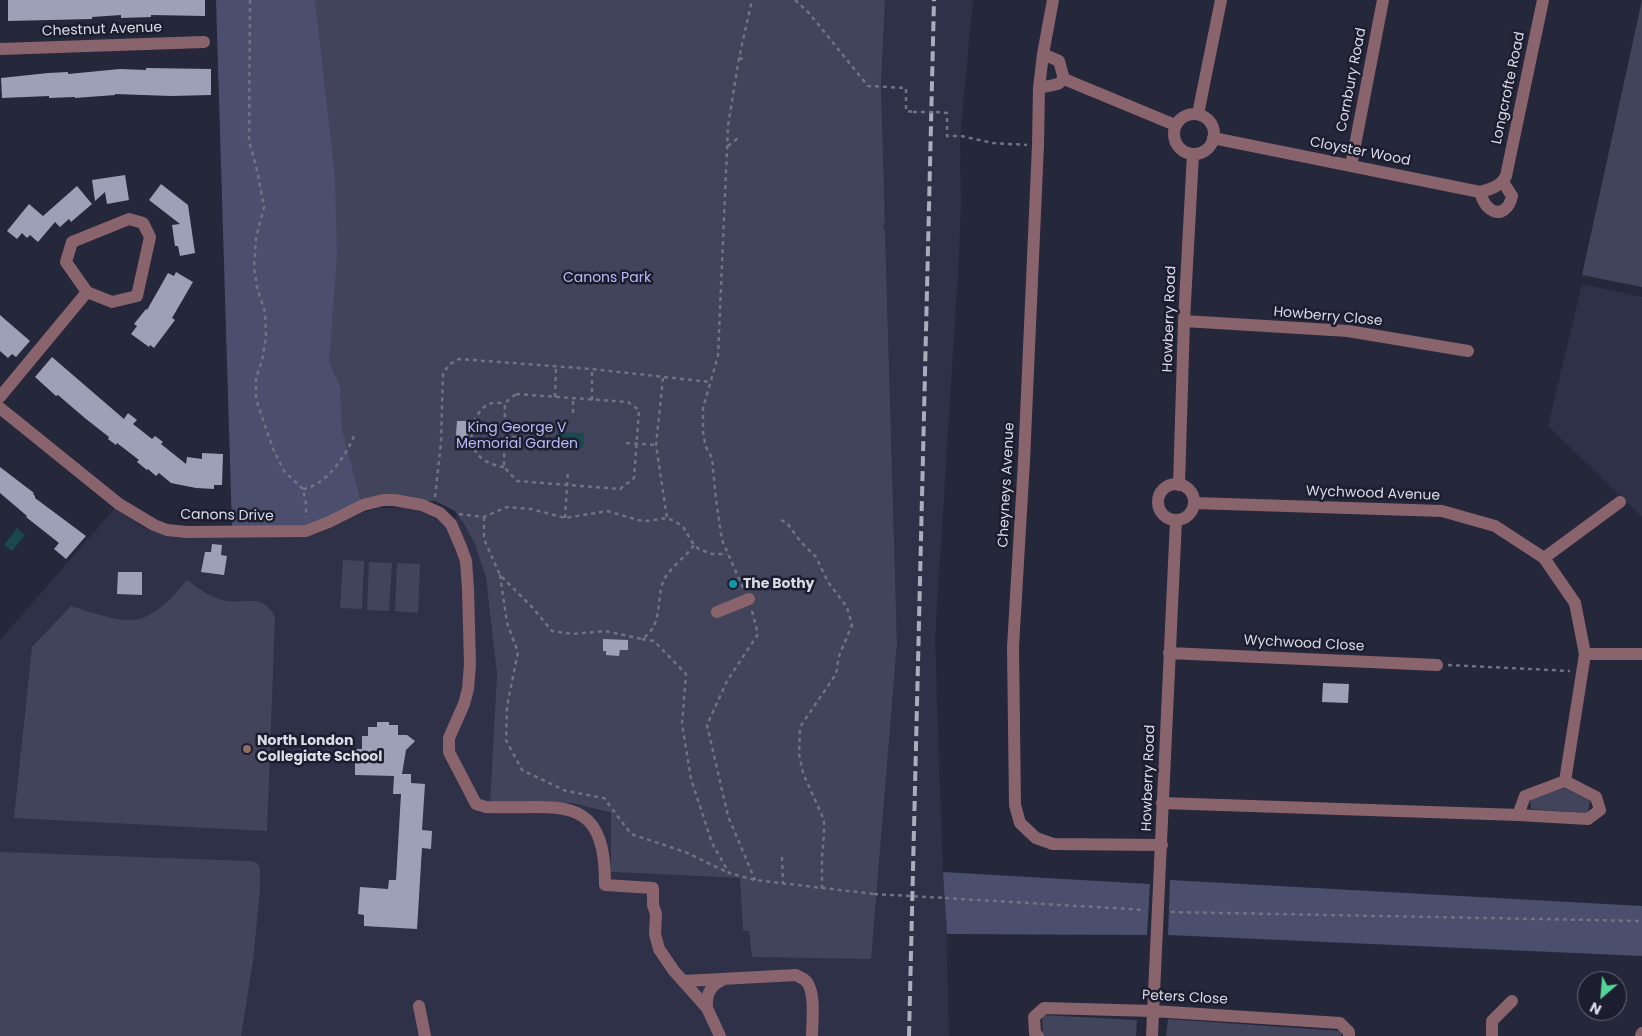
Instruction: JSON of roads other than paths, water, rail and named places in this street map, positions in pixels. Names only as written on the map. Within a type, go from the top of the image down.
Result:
[{"type":"street","name":"Cheyneys Avenue","points":[[1053,0],[1039,88],[1024,451],[1013,647],[1015,805],[1020,823],[1036,838],[1053,844],[1162,845]]},
{"type":"street","points":[[1198,114],[1221,0]]},
{"type":"street","name":"Cornbury Road","points":[[1351,166],[1383,0]]},
{"type":"street","name":"Longcrofte Road","points":[[1503,182],[1506,176],[1543,0]]},
{"type":"street","name":"Chestnut Avenue","points":[[0,49],[204,42]]},
{"type":"street","points":[[1043,54],[1059,61],[1064,78]]},
{"type":"street","points":[[1039,88],[1058,84],[1064,78]]},
{"type":"street","points":[[1064,78],[1176,125]]},
{"type":"street","points":[[1198,114],[1209,120],[1214,132],[1211,144],[1204,151],[1193,154],[1181,149],[1174,138],[1176,125],[1178,121],[1187,115],[1198,114]]},
{"type":"street","name":"Cloyster Wood","points":[[1213,138],[1480,192]]},
{"type":"street","name":"Howberry Road","points":[[1179,485],[1184,321],[1193,154]]},
{"type":"street","points":[[1503,182],[1512,196],[1511,203],[1508,208],[1502,211],[1490,210],[1480,192],[1503,182]]},
{"type":"street","points":[[129,220],[143,223],[150,237],[137,296],[112,302],[87,292],[66,262],[72,242],[129,220]]},
{"type":"street","points":[[0,397],[87,292]]},
{"type":"street","name":"Howberry Close","points":[[1184,321],[1348,331],[1468,351]]},
{"type":"street","name":"Canons Drive","points":[[0,408],[119,504],[154,526],[167,530],[187,532],[306,531],[329,522],[363,504],[383,500],[408,502],[444,517],[461,547],[466,561],[470,665],[468,689],[448,744],[449,752],[463,780],[476,804],[486,807],[560,808],[578,812],[588,820],[594,826],[603,856],[605,885],[653,888],[653,905],[656,914],[655,934],[658,949],[684,981]]},
{"type":"street","points":[[1173,485],[1179,485],[1191,494],[1194,503],[1190,513],[1182,519],[1170,519],[1161,512],[1158,501],[1163,490],[1173,485]]},
{"type":"street","points":[[1544,558],[1620,502]]},
{"type":"street","name":"Wychwood Avenue","points":[[1194,503],[1442,511],[1495,526],[1544,558],[1575,603],[1585,654],[1565,780]]},
{"type":"street","name":"Howberry Road","points":[[1152,1036],[1176,520]]},
{"type":"street","points":[[717,612],[749,599]]},
{"type":"street","name":"Wychwood Close","points":[[1169,653],[1437,665]]},
{"type":"street","points":[[1585,654],[1642,654]]},
{"type":"street","points":[[1162,803],[1588,818],[1600,810],[1596,797],[1565,780],[1525,796],[1518,815]]},
{"type":"street","points":[[684,981],[796,975],[805,979],[810,986],[812,996],[812,1036]]},
{"type":"street","points":[[707,1008],[708,992],[712,986],[724,979]]},
{"type":"street","points":[[684,981],[707,1008],[720,1036]]},
{"type":"street","points":[[1492,1036],[1492,1021],[1512,1001]]},
{"type":"street","points":[[419,1006],[425,1036]]},
{"type":"street","name":"Peters Close","points":[[1038,1036],[1035,1033],[1034,1017],[1044,1008],[1153,1011],[1340,1023],[1350,1032],[1349,1036]]},
{"type":"railway","points":[[909,1036],[934,0]]},
{"type":"place","name":"The Bothy","points":[[733,584]]},
{"type":"place","name":"North London Collegiate School","points":[[247,749]]},
{"type":"park label","name":"Canons Park","points":[[607,278]]},
{"type":"park label","name":"King George V Memorial Garden","points":[[517,436]]}]
